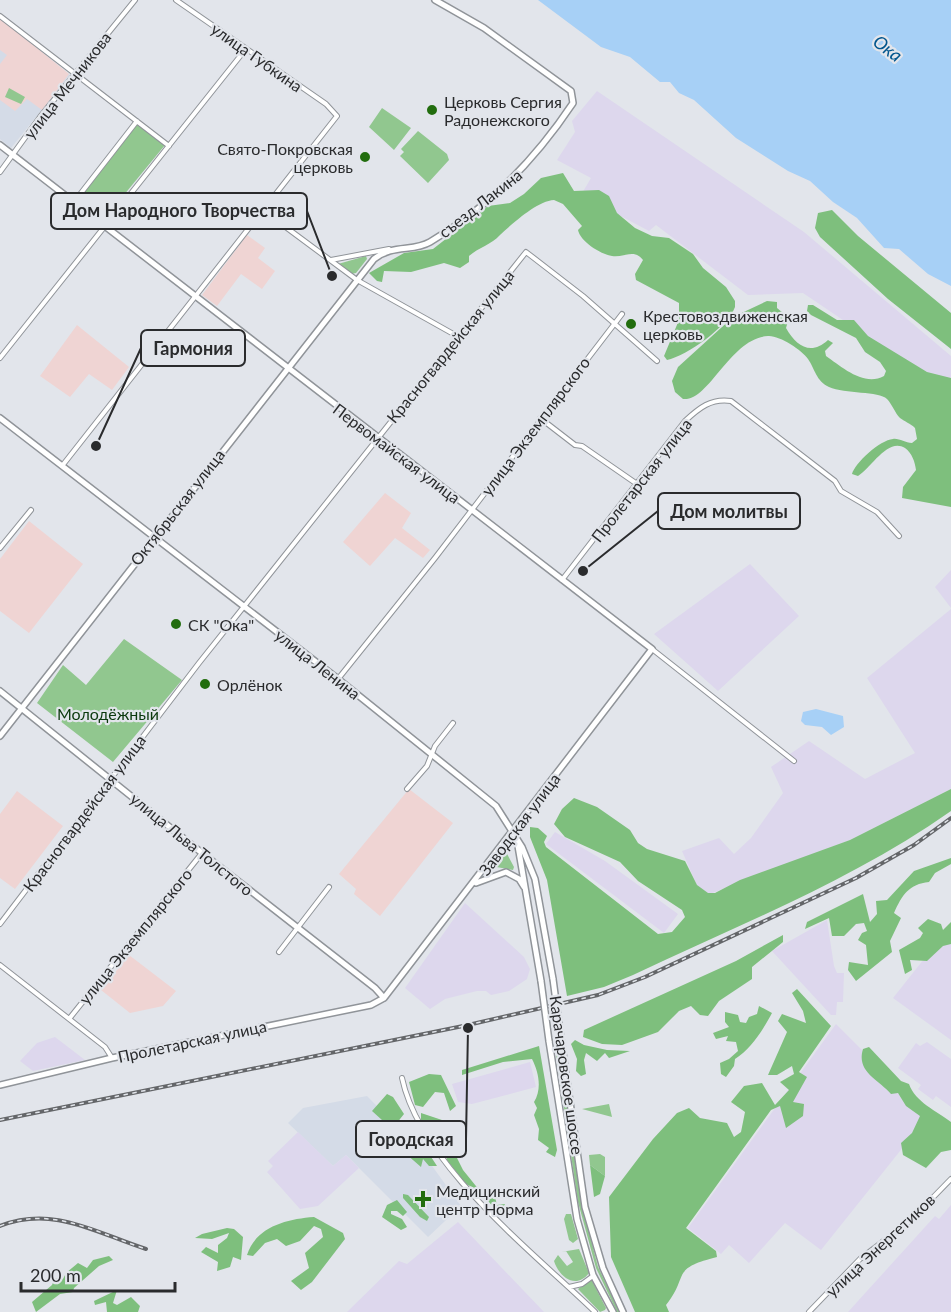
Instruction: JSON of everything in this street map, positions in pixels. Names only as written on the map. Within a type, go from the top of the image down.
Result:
[{"type":"street","name":"улица Мечникова","points":[[0,172],[75,73],[135,0]]},
{"type":"street","name":"улица Губкина","points":[[176,0],[326,104],[337,116],[264,211]]},
{"type":"street","name":"съезд Лакина","points":[[330,260],[427,244],[502,189],[529,164],[573,102],[571,91],[464,15],[435,0]]},
{"type":"street","points":[[0,16],[169,146]]},
{"type":"street","points":[[0,358],[245,50]]},
{"type":"street","points":[[74,202],[137,121]]},
{"type":"street","name":"Первомайская улица","points":[[0,146],[794,761]]},
{"type":"street","points":[[62,466],[264,211],[357,280],[457,336]]},
{"type":"street","points":[[357,280],[374,259],[392,248]]},
{"type":"street","name":"Красногвардейская улица","points":[[0,924],[110,778],[376,438],[526,252],[615,322]]},
{"type":"street","name":"Октябрьская улица","points":[[0,736],[20,707],[357,280]]},
{"type":"street","name":"улица Экземплярского","points":[[338,679],[622,314]]},
{"type":"street","points":[[615,322],[657,361]]},
{"type":"street","name":"Пролетарская улица","points":[[562,580],[685,421],[701,406],[718,399],[731,401],[835,481],[841,491],[877,512],[899,536]]},
{"type":"street","name":"улица Ленина","points":[[0,418],[338,679],[496,806],[515,833]]},
{"type":"street","points":[[540,418],[575,446],[582,446],[637,484]]},
{"type":"street","points":[[0,549],[31,510]]},
{"type":"street","name":"Заводская улица","points":[[384,998],[515,833],[652,649]]},
{"type":"street","name":"улица Льва Толстого","points":[[0,691],[375,988],[384,998]]},
{"type":"street","points":[[406,789],[427,766],[453,723]]},
{"type":"street","name":"Карачаровское шоссе","points":[[515,833],[528,859],[540,896],[585,1207],[603,1268],[623,1312]]},
{"type":"street","name":"Карачаровское шоссе","points":[[515,833],[527,890],[577,1219],[594,1275],[609,1309],[613,1312]]},
{"type":"street","name":"улица Экземплярского","points":[[69,1019],[202,853]]},
{"type":"street","points":[[520,860],[524,856],[528,859]]},
{"type":"street","points":[[474,884],[491,875],[506,872],[519,879],[527,890]]},
{"type":"street","points":[[279,952],[329,887]]},
{"type":"street","points":[[0,964],[105,1047],[112,1058]]},
{"type":"street","name":"Пролетарская улица","points":[[0,1085],[112,1058],[371,1005],[384,998]]},
{"type":"street","points":[[402,1078],[406,1099],[460,1185],[596,1312]]},
{"type":"street","name":"улица Энергетиков","points":[[809,1312],[860,1259],[910,1221],[951,1179]]},
{"type":"street","points":[[569,1287],[582,1284],[594,1275]]},
{"type":"shaded area","points":[[0,18],[69,74],[42,110],[27,99],[15,111],[0,100],[0,64],[7,55],[0,50]]},
{"type":"shaded area","points":[[0,22],[70,75],[11,148],[0,139]]},
{"type":"shaded area","points":[[597,91],[804,232],[951,356],[951,406],[911,366],[803,293],[748,295],[656,225],[649,231],[581,195],[591,178],[557,160],[575,132],[572,121]]},
{"type":"shaded area","points":[[247,235],[265,248],[258,258],[275,271],[262,289],[241,274],[217,306],[202,295]]},
{"type":"shaded area","points":[[77,325],[129,367],[112,390],[89,374],[70,397],[40,376]]},
{"type":"shaded area","points":[[385,493],[411,513],[402,528],[430,550],[423,558],[395,538],[370,566],[343,542]]},
{"type":"shaded area","points":[[29,521],[83,564],[29,633],[0,611],[0,559]]},
{"type":"shaded area","points":[[750,564],[799,616],[718,691],[654,634]]},
{"type":"shaded area","points":[[951,570],[951,608],[935,587]]},
{"type":"shaded area","points":[[951,609],[951,789],[850,840],[702,897],[682,851],[719,838],[734,854],[751,838],[783,793],[771,767],[809,741],[865,779],[915,753],[867,678]]},
{"type":"shaded area","points":[[409,789],[453,823],[380,916],[354,894],[356,889],[339,874]]},
{"type":"shaded area","points":[[17,791],[63,826],[15,889],[0,878],[0,814]]},
{"type":"shaded area","points":[[555,832],[605,861],[678,914],[664,933],[546,844]]},
{"type":"shaded area","points":[[465,903],[524,957],[530,969],[527,979],[509,991],[491,995],[486,991],[477,991],[445,999],[430,1009],[405,988]]},
{"type":"shaded area","points":[[827,920],[834,966],[837,973],[844,973],[843,1002],[837,1002],[836,1015],[831,1015],[772,951]]},
{"type":"shaded area","points":[[951,925],[951,1040],[893,998]]},
{"type":"shaded area","points":[[129,955],[176,991],[163,1006],[130,1013],[101,990]]},
{"type":"shaded area","points":[[836,1024],[928,1116],[821,1250],[785,1223],[749,1263],[729,1245],[721,1254],[688,1228]]},
{"type":"shaded area","points":[[55,1037],[85,1060],[33,1071],[20,1061],[37,1043]]},
{"type":"shaded area","points":[[927,1042],[951,1059],[951,1107],[936,1096],[933,1100],[918,1089],[921,1085],[898,1068],[916,1043],[920,1046]]},
{"type":"shaded area","points":[[530,1062],[536,1087],[472,1104],[458,1102],[452,1084]]},
{"type":"shaded area","points":[[367,1096],[422,1152],[461,1206],[428,1237],[346,1155],[333,1166],[288,1123],[303,1108]]},
{"type":"shaded area","points":[[298,1132],[333,1166],[346,1155],[359,1168],[318,1206],[300,1209],[267,1172],[273,1166],[268,1161]]},
{"type":"shaded area","points":[[951,1205],[951,1312],[848,1312],[935,1216],[939,1219]]},
{"type":"shaded area","points":[[458,1222],[544,1312],[347,1312],[399,1261],[407,1264]]},
{"type":"green space","points":[[9,88],[25,97],[21,104],[5,97]]},
{"type":"green space","points":[[382,108],[411,128],[394,150],[369,127]]},
{"type":"green space","points":[[138,123],[165,145],[105,218],[79,199]]},
{"type":"green space","points":[[418,131],[447,154],[449,160],[428,183],[400,156],[404,152],[401,149]]},
{"type":"green space","points":[[563,173],[574,191],[599,190],[609,196],[617,213],[635,228],[652,236],[669,238],[693,254],[703,268],[726,287],[735,301],[731,315],[724,323],[685,353],[667,360],[664,356],[679,320],[679,303],[636,280],[635,274],[643,260],[640,256],[607,255],[586,243],[578,230],[582,226],[563,204],[554,200],[540,204],[525,214],[493,241],[469,256],[469,262],[460,268],[444,263],[411,272],[384,271],[382,282],[377,281],[369,273],[404,253],[433,249],[488,206],[510,203],[541,178]]},
{"type":"green space","points":[[832,210],[858,236],[951,313],[951,349],[888,299],[820,237],[815,228],[818,213]]},
{"type":"green space","points":[[366,256],[367,259],[356,273],[351,274],[338,264]]},
{"type":"green space","points":[[767,301],[777,302],[777,308],[789,318],[786,328],[794,340],[810,348],[822,345],[828,340],[833,343],[825,351],[826,356],[861,377],[876,379],[884,376],[886,371],[880,362],[865,352],[856,338],[811,315],[807,311],[808,305],[813,305],[837,320],[854,320],[868,336],[927,372],[951,378],[951,507],[902,498],[903,487],[916,470],[910,452],[899,446],[886,450],[858,476],[852,474],[863,458],[882,443],[895,439],[912,443],[917,439],[915,428],[900,418],[883,396],[829,387],[818,378],[801,351],[778,338],[768,336],[755,339],[742,347],[702,391],[693,397],[683,399],[675,392],[672,381],[678,367],[733,317]]},
{"type":"green space","name":"Молодёжный","points":[[124,639],[182,680],[113,762],[37,703],[63,665],[86,685]]},
{"type":"green space","points":[[951,789],[951,811],[875,859],[796,900],[633,975],[604,987],[567,996],[547,880],[530,837],[530,827],[538,828],[547,836],[544,842],[546,847],[658,934],[672,932],[685,917],[682,910],[638,881],[620,862],[565,837],[554,824],[562,809],[574,798],[597,807],[630,830],[638,843],[647,849],[685,861],[697,885],[708,893],[715,893],[740,880],[850,840]]},
{"type":"green space","points":[[505,850],[514,867],[513,870],[491,866]]},
{"type":"green space","points":[[951,858],[951,864],[935,873],[929,882],[916,885],[903,896],[894,913],[901,918],[890,941],[892,952],[856,981],[848,970],[849,962],[868,965],[866,945],[858,940],[862,933],[867,931],[864,923],[856,924],[844,936],[832,936],[829,918],[805,929],[807,922],[863,894],[870,922],[877,914],[876,901],[887,900],[914,871]]},
{"type":"green space","points":[[928,919],[941,924],[943,930],[951,922],[951,944],[943,946],[927,961],[910,960],[912,970],[905,974],[899,950],[920,938],[923,933],[918,928]]},
{"type":"green space","points":[[783,935],[783,942],[752,967],[752,979],[719,1001],[708,1016],[700,1015],[691,1006],[679,1011],[658,1032],[622,1045],[602,1044],[583,1037],[584,1030],[736,961]]},
{"type":"green space","points":[[797,989],[831,1026],[799,1072],[807,1077],[793,1102],[804,1104],[803,1116],[786,1128],[780,1106],[771,1110],[686,1228],[716,1251],[717,1257],[692,1265],[682,1274],[666,1305],[669,1312],[635,1312],[611,1257],[609,1197],[653,1139],[677,1113],[689,1108],[700,1118],[727,1123],[734,1137],[741,1132],[745,1112],[731,1102],[744,1086],[762,1083],[775,1105],[789,1090],[780,1082],[794,1074],[792,1066],[777,1075],[768,1075],[787,1032],[778,1021],[782,1014],[806,1023],[803,1011],[792,993]]},
{"type":"green space","points":[[759,1006],[772,1013],[756,1039],[735,1059],[734,1066],[726,1077],[721,1074],[720,1063],[738,1051],[736,1042],[726,1041],[728,1036],[716,1039],[713,1033],[729,1027],[725,1022],[725,1012],[738,1015],[740,1022],[746,1023],[749,1017],[757,1014]]},
{"type":"green space","points":[[575,1040],[584,1045],[607,1050],[630,1051],[609,1058],[605,1053],[597,1061],[586,1053],[584,1060],[586,1074],[581,1076],[576,1071],[577,1059],[571,1044]]},
{"type":"green space","points":[[539,1046],[557,1150],[555,1157],[546,1152],[549,1148],[538,1140],[539,1129],[534,1115],[537,1108],[534,1102],[539,1081],[532,1059],[503,1062],[462,1075],[462,1070]]},
{"type":"green space","points":[[869,1047],[901,1081],[909,1084],[921,1101],[951,1122],[951,1150],[941,1152],[926,1168],[903,1155],[901,1143],[912,1133],[920,1116],[906,1106],[898,1093],[891,1094],[865,1069],[863,1049]]},
{"type":"green space","points":[[556,1054],[559,1054],[581,1201],[598,1267],[620,1312],[617,1312],[596,1268],[578,1202]]},
{"type":"green space","points":[[429,1074],[441,1075],[456,1106],[450,1111],[444,1093],[435,1092],[423,1107],[415,1105],[409,1082]]},
{"type":"green space","points":[[387,1094],[393,1097],[404,1114],[392,1129],[372,1111]]},
{"type":"green space","points":[[609,1104],[612,1117],[582,1109]]},
{"type":"green space","points":[[421,1113],[442,1120],[437,1125],[446,1133],[447,1144],[444,1150],[421,1120]]},
{"type":"green space","points":[[407,1120],[437,1166],[429,1166],[423,1159],[421,1167],[390,1140]]},
{"type":"green space","points":[[454,1152],[463,1170],[480,1191],[466,1184],[446,1159]]},
{"type":"green space","points":[[600,1154],[605,1157],[605,1176],[590,1165],[589,1155]]},
{"type":"green space","points":[[590,1165],[605,1176],[600,1194],[594,1197]]},
{"type":"green space","points":[[494,1193],[497,1205],[505,1204],[500,1214],[487,1200]]},
{"type":"green space","points":[[403,1194],[408,1195],[429,1217],[427,1221],[420,1217],[403,1198]]},
{"type":"green space","points":[[397,1200],[407,1212],[403,1216],[397,1211],[391,1211],[391,1214],[402,1219],[407,1227],[401,1230],[382,1217],[387,1205]]},
{"type":"green space","points":[[566,1214],[571,1214],[578,1239],[573,1243],[569,1240],[564,1219]]},
{"type":"green space","points":[[314,1217],[343,1233],[345,1239],[312,1282],[301,1290],[291,1281],[309,1268],[305,1253],[323,1237],[321,1229],[314,1226],[300,1241],[286,1246],[277,1239],[265,1243],[253,1256],[247,1255],[257,1238],[273,1226]]},
{"type":"green space","points":[[227,1228],[234,1229],[243,1237],[241,1260],[233,1257],[230,1267],[217,1271],[218,1262],[201,1252],[206,1247],[218,1253],[218,1245],[227,1238],[229,1233],[212,1239],[195,1238]]},
{"type":"green space","points":[[579,1249],[589,1273],[579,1281],[564,1276],[556,1267],[554,1261],[558,1255],[567,1266],[573,1262],[566,1251]]},
{"type":"green space","points":[[109,1256],[113,1260],[99,1266],[74,1288],[73,1292],[60,1294],[36,1312],[32,1302],[52,1285],[55,1278],[63,1279],[66,1273],[78,1263],[87,1268],[93,1260]]},
{"type":"green space","points":[[591,1279],[606,1308],[600,1312],[578,1289]]},
{"type":"green space","points":[[117,1290],[113,1303],[117,1305],[131,1297],[140,1306],[138,1312],[107,1312],[106,1302],[95,1305],[94,1301]]},
{"type":"water","name":"Ока","points":[[538,0],[951,0],[951,286],[928,274],[899,249],[884,248],[857,218],[833,202],[810,181],[788,171],[736,138],[694,100],[679,93],[670,82],[660,82],[630,57],[601,47]]},
{"type":"water","points":[[816,709],[843,716],[844,727],[831,735],[822,727],[805,725],[801,721],[803,712]]},
{"type":"railway","points":[[0,1120],[468,1025],[598,995],[645,977],[856,878],[914,845],[951,818]]},
{"type":"railway","points":[[0,1226],[19,1220],[38,1218],[56,1220],[92,1229],[146,1249]]},
{"type":"place","name":"Церковь Сергия Радонежского","points":[[432,110]]},
{"type":"place","name":"Свято-Покровская церковь","points":[[365,157]]},
{"type":"place","name":"Дом Народного Творчества","points":[[332,276]]},
{"type":"place","name":"Крестовоздвиженская церковь","points":[[631,324]]},
{"type":"place","name":"Гармония","points":[[96,446]]},
{"type":"place","name":"Дом молитвы","points":[[583,571]]},
{"type":"place","name":"СК \"Ока\"","points":[[176,624]]},
{"type":"place","name":"Орлёнок","points":[[205,684]]},
{"type":"place","name":"Городская","points":[[468,1028]]},
{"type":"place","name":"Медицинский центр Норма","points":[[423,1199]]}]
